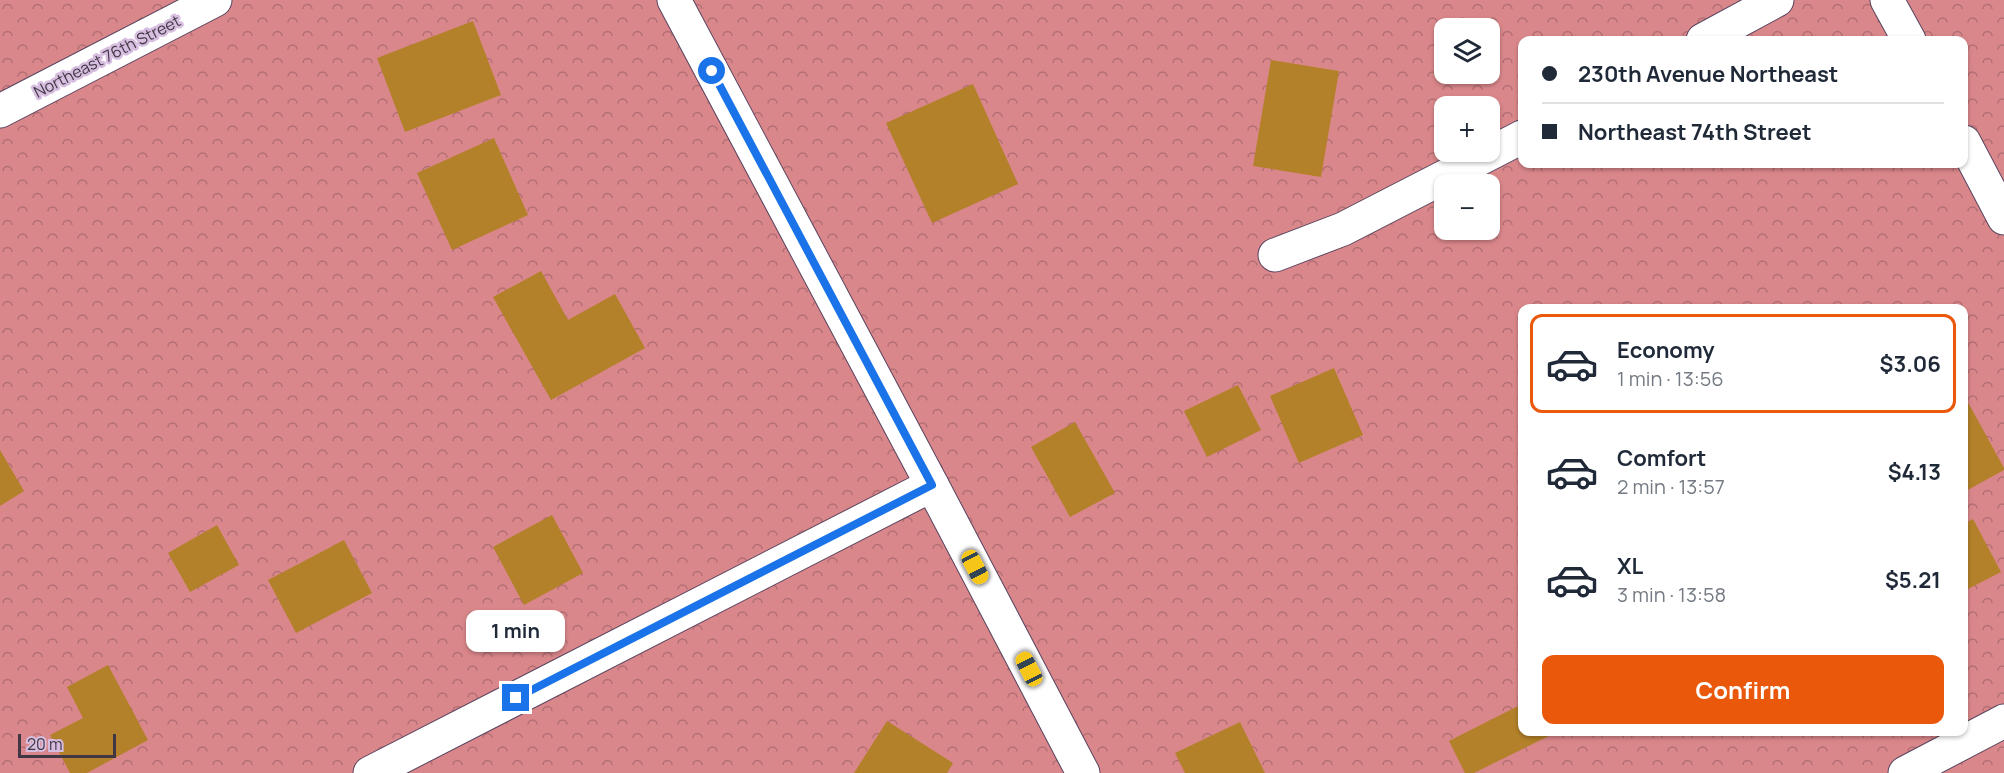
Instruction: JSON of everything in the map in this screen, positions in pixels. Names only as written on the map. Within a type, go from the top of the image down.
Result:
[{"type":"street","name":"Northeast 76th Street","points":[[0,111],[214,0]]},
{"type":"street","points":[[674,0],[1083,773]]},
{"type":"street","points":[[1710,36],[1776,0]]},
{"type":"street","points":[[1887,0],[1907,36]]},
{"type":"street","points":[[1275,255],[1344,229],[1518,139]]},
{"type":"street","points":[[1968,150],[2004,218]]},
{"type":"street","points":[[370,773],[932,485]]},
{"type":"street","points":[[1905,773],[2004,722]]},
{"type":"green space","points":[[0,0],[2004,0],[2004,773],[0,773]]},
{"type":"building","points":[[473,21],[501,95],[405,132],[377,58]]},
{"type":"building","points":[[1271,60],[1339,71],[1321,177],[1253,166]]},
{"type":"building","points":[[973,84],[1018,184],[932,223],[886,123]]},
{"type":"building","points":[[494,138],[528,215],[452,250],[417,173]]},
{"type":"building","points":[[541,271],[568,320],[615,294],[645,348],[551,400],[493,297]]},
{"type":"building","points":[[1334,368],[1363,435],[1299,463],[1270,396]]},
{"type":"building","points":[[1238,385],[1261,430],[1207,457],[1184,411]]},
{"type":"building","points":[[1968,402],[2004,468],[1968,490]]},
{"type":"building","points":[[1075,422],[1115,493],[1070,517],[1031,447]]},
{"type":"building","points":[[0,450],[24,491],[0,506]]},
{"type":"building","points":[[552,515],[583,573],[524,605],[493,547]]},
{"type":"building","points":[[1973,519],[2001,572],[1968,589],[1968,522]]},
{"type":"building","points":[[217,525],[239,565],[190,592],[168,553]]},
{"type":"building","points":[[344,540],[372,593],[296,633],[268,580]]},
{"type":"building","points":[[108,665],[148,740],[87,773],[70,773],[50,735],[83,718],[67,687]]},
{"type":"building","points":[[1518,706],[1518,736],[1549,736],[1474,773],[1465,773],[1449,741]]},
{"type":"building","points":[[887,721],[953,763],[947,773],[854,773]]},
{"type":"building","points":[[1240,722],[1265,773],[1185,773],[1175,753]]},
{"type":"route","points":[[516,698],[932,485],[712,71]]}]
